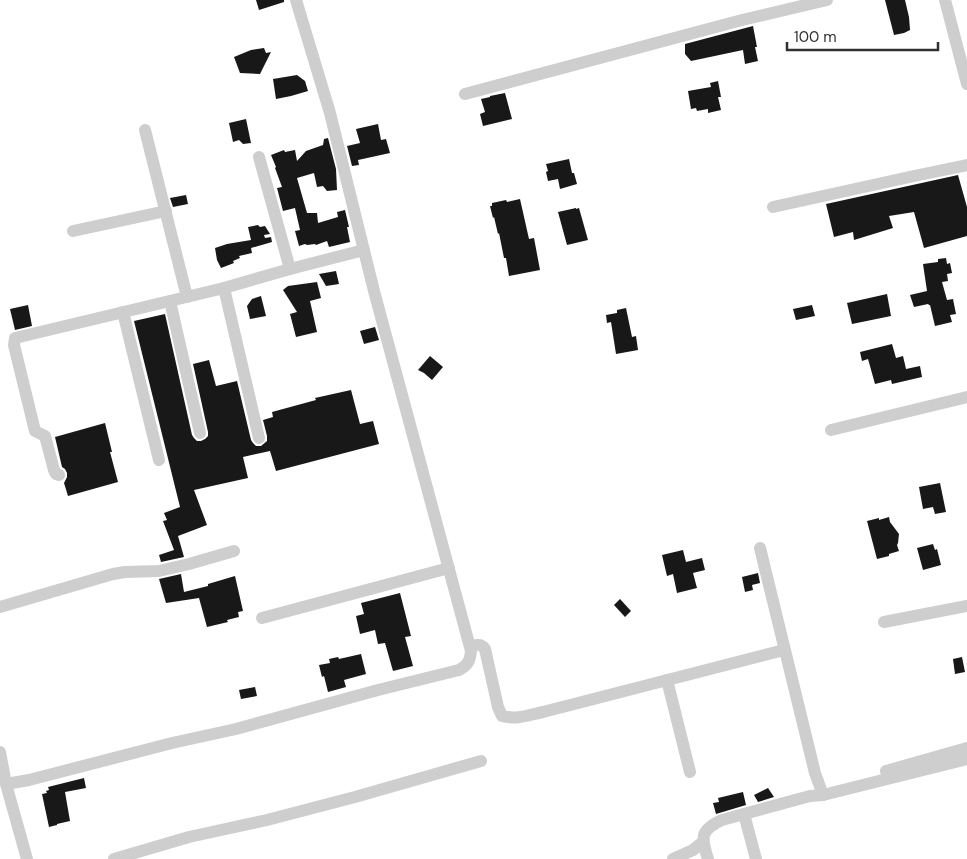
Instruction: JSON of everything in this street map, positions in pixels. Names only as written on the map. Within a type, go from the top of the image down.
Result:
[{"type":"street","points":[[6,784],[236,729],[378,690],[460,670],[469,663],[470,646],[364,250],[330,113],[296,0]]},
{"type":"street","points":[[465,94],[732,23],[827,0]]},
{"type":"street","points":[[945,0],[967,84]]},
{"type":"street","points":[[145,130],[187,297]]},
{"type":"street","points":[[259,157],[290,269]]},
{"type":"street","points":[[773,207],[967,165]]},
{"type":"street","points":[[74,231],[166,211]]},
{"type":"street","points":[[59,475],[54,470],[45,436],[35,431],[16,356],[14,339],[224,288],[364,250]]},
{"type":"street","points":[[224,288],[259,438]]},
{"type":"street","points":[[170,301],[200,433]]},
{"type":"street","points":[[123,312],[159,460]]},
{"type":"street","points":[[831,430],[967,397]]},
{"type":"street","points":[[760,548],[815,773],[818,793]]},
{"type":"street","points":[[0,607],[113,574],[159,570],[189,564],[234,551]]},
{"type":"street","points":[[262,618],[449,568]]},
{"type":"street","points":[[884,622],[967,606]]},
{"type":"street","points":[[470,646],[480,644],[485,649],[498,707],[502,716],[510,718],[535,714],[784,650]]},
{"type":"street","points":[[667,680],[690,772]]},
{"type":"street","points":[[708,859],[703,842],[707,829],[712,824],[967,748]]},
{"type":"street","points":[[0,752],[6,784],[28,859]]},
{"type":"street","points":[[818,793],[967,759]]},
{"type":"street","points":[[114,859],[189,837],[267,820],[355,797],[480,761]]},
{"type":"street","points":[[744,814],[756,859]]},
{"type":"street","points":[[673,859],[693,850],[703,842]]},
{"type":"building","points":[[256,0],[284,0],[284,2],[259,10]]},
{"type":"building","points":[[885,0],[905,0],[910,30],[894,35]]},
{"type":"building","points":[[753,26],[758,61],[745,64],[743,50],[691,61],[685,54],[685,44]]},
{"type":"building","points":[[264,48],[266,53],[271,52],[260,74],[240,73],[234,57],[251,50]]},
{"type":"building","points":[[297,75],[305,81],[308,91],[276,99],[273,79]]},
{"type":"building","points":[[718,81],[721,97],[718,97],[721,110],[708,113],[708,109],[697,111],[696,108],[691,109],[688,91],[711,87],[710,83]]},
{"type":"building","points":[[505,93],[512,119],[483,126],[480,114],[485,112],[481,99]]},
{"type":"building","points":[[246,119],[251,143],[243,144],[239,140],[233,142],[229,123]]},
{"type":"building","points":[[378,124],[381,140],[386,139],[390,153],[358,160],[359,165],[352,166],[347,146],[360,143],[356,129]]},
{"type":"building","points":[[328,138],[336,169],[337,190],[327,191],[323,186],[317,187],[314,173],[297,178],[307,213],[317,213],[318,223],[338,217],[337,212],[345,210],[350,242],[329,247],[327,241],[316,245],[305,244],[299,246],[295,231],[300,230],[295,208],[283,211],[277,188],[282,187],[271,155],[284,150],[285,152],[295,150],[297,161],[306,151],[323,145],[324,139]]},
{"type":"building","points":[[569,159],[577,184],[560,189],[558,179],[548,181],[546,164]]},
{"type":"building","points":[[958,175],[967,207],[967,236],[924,248],[914,212],[889,216],[893,228],[854,240],[853,232],[834,237],[826,204]]},
{"type":"building","points":[[186,195],[188,204],[173,207],[170,198]]},
{"type":"building","points":[[520,199],[529,239],[534,238],[540,270],[509,276],[506,258],[504,258],[499,233],[490,206],[492,206],[492,203]]},
{"type":"building","points":[[579,208],[588,240],[567,245],[558,212]]},
{"type":"building","points":[[258,225],[260,227],[265,226],[270,234],[264,235],[265,238],[271,237],[272,242],[251,248],[252,253],[239,256],[240,258],[233,261],[234,263],[221,268],[217,260],[215,248],[251,240],[248,227]]},
{"type":"building","points":[[946,258],[947,264],[950,263],[952,273],[947,274],[948,281],[942,282],[947,300],[953,299],[956,314],[950,315],[952,322],[935,326],[930,305],[914,307],[910,295],[927,291],[923,264],[938,262],[938,259]]},
{"type":"building","points":[[336,271],[339,284],[326,286],[319,274]]},
{"type":"building","points":[[317,282],[321,298],[310,301],[317,332],[296,337],[290,314],[297,312],[283,290],[288,286]]},
{"type":"building","points":[[887,294],[891,316],[852,324],[847,303]]},
{"type":"building","points":[[261,296],[266,316],[250,319],[247,306],[252,299]]},
{"type":"building","points":[[28,305],[32,326],[15,330],[10,309]]},
{"type":"building","points":[[812,305],[815,316],[796,320],[793,309]]},
{"type":"building","points":[[626,308],[632,337],[636,336],[638,350],[616,354],[611,322],[607,323],[606,315],[617,313],[617,310]]},
{"type":"building","points":[[165,314],[192,435],[197,441],[205,439],[208,436],[208,432],[193,364],[209,360],[216,386],[237,381],[251,440],[256,446],[261,446],[267,441],[263,420],[273,417],[272,412],[316,400],[315,398],[351,390],[360,424],[373,421],[379,444],[276,471],[270,451],[243,457],[248,478],[194,490],[207,525],[178,536],[184,557],[161,562],[159,555],[174,550],[163,521],[167,520],[164,513],[180,507],[134,321]]},
{"type":"building","points":[[375,327],[379,340],[364,344],[360,331]]},
{"type":"building","points":[[892,344],[896,358],[903,356],[906,369],[920,366],[922,377],[892,384],[891,380],[875,384],[868,359],[862,361],[860,352]]},
{"type":"building","points":[[430,356],[443,367],[432,380],[418,370]]},
{"type":"building","points":[[105,423],[118,482],[68,496],[64,483],[67,473],[62,467],[55,437]]},
{"type":"building","points":[[940,483],[946,512],[935,514],[933,507],[923,509],[919,487]]},
{"type":"building","points":[[889,517],[890,522],[899,534],[897,545],[899,551],[877,559],[867,521]]},
{"type":"building","points":[[933,544],[935,550],[937,549],[941,565],[923,570],[917,548]]},
{"type":"building","points":[[683,550],[686,562],[702,558],[705,570],[693,573],[697,588],[677,593],[673,574],[667,576],[662,555]]},
{"type":"building","points":[[758,573],[760,583],[752,585],[753,590],[745,592],[742,577]]},
{"type":"building","points":[[181,574],[184,592],[235,576],[243,611],[238,612],[239,617],[207,627],[199,598],[166,603],[159,579]]},
{"type":"building","points":[[400,593],[411,636],[405,637],[413,666],[393,671],[385,643],[378,644],[375,630],[360,634],[356,616],[364,614],[361,603]]},
{"type":"building","points":[[620,599],[631,611],[625,617],[614,605]]},
{"type":"building","points":[[361,654],[366,674],[344,680],[346,687],[328,692],[319,665],[330,663],[329,659],[338,657],[339,659]]},
{"type":"building","points":[[962,657],[965,672],[955,674],[953,659]]},
{"type":"building","points":[[255,687],[257,696],[241,699],[239,690]]},
{"type":"building","points":[[84,778],[86,788],[65,792],[70,821],[49,827],[42,794],[47,793],[48,787]]},
{"type":"building","points":[[768,788],[774,797],[758,802],[754,795]]},
{"type":"building","points":[[743,792],[746,805],[716,814],[713,803],[719,802],[718,798]]}]
